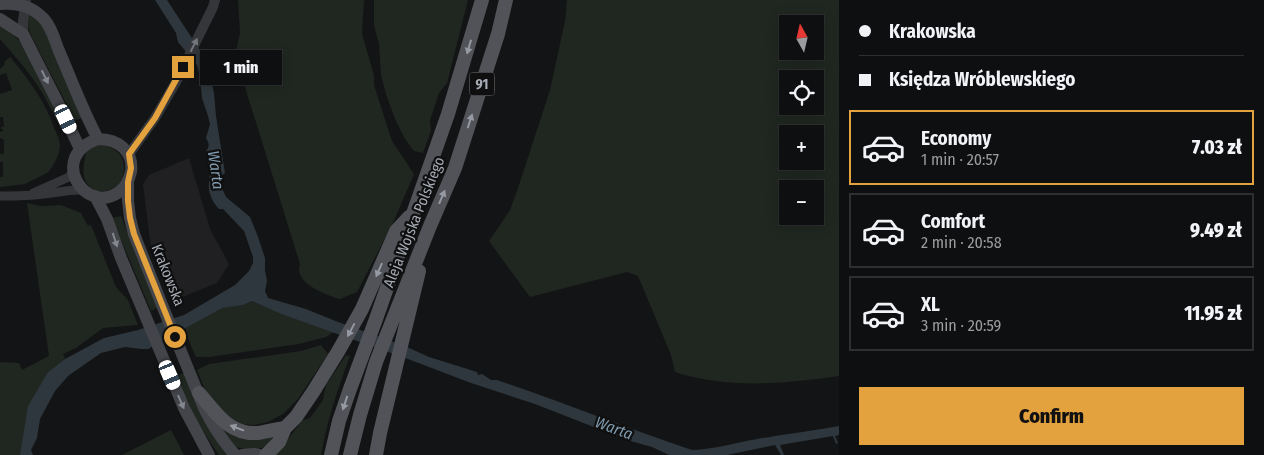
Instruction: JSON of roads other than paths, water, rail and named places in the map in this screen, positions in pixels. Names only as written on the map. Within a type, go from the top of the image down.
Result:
[{"type":"main road","name":"Aleja Wojska Polskiego","points":[[331,455],[339,421],[361,357],[436,152],[482,0]]},
{"type":"main road","name":"Aleja Wojska Polskiego","points":[[350,455],[376,362],[455,168],[498,34],[506,0]]},
{"type":"main road","points":[[0,4],[26,2],[46,22],[98,139]]},
{"type":"main road","points":[[0,19],[23,34],[80,149]]},
{"type":"main road","points":[[98,139],[115,142],[129,154],[131,168],[128,182],[117,193],[110,196],[95,196],[83,190],[76,180],[74,172],[75,159],[80,149],[89,142],[98,139]]},
{"type":"main road","name":"Krakowska","points":[[128,182],[130,218],[140,249],[204,408],[213,427],[235,455]]},
{"type":"main road","points":[[95,196],[107,219],[121,258],[187,416],[209,455]]},
{"type":"main road","points":[[266,455],[279,442],[284,428],[296,417],[309,399],[340,350],[362,309],[396,231],[413,213]]},
{"type":"main road","points":[[376,455],[430,226]]},
{"type":"main road","points":[[199,393],[220,418],[233,428],[257,433],[284,428]]},
{"type":"main road","points":[[242,455],[259,455]]},
{"type":"street","points":[[23,34],[26,2]]},
{"type":"street","points":[[129,154],[155,118],[176,82],[214,4]]},
{"type":"street","points":[[26,196],[69,177],[74,172]]},
{"type":"street","points":[[0,196],[26,196],[73,189],[83,190]]},
{"type":"water","name":"Warta","points":[[155,0],[167,0],[203,55],[214,93],[225,173],[221,176],[221,186],[226,197],[250,217],[265,258],[267,281],[265,291],[268,298],[306,309],[405,346],[429,357],[477,372],[478,375],[482,374],[491,380],[497,380],[521,388],[692,450],[839,426],[839,435],[835,436],[838,443],[836,444],[833,436],[780,445],[784,455],[781,455],[775,445],[727,455],[669,455],[535,404],[471,383],[281,314],[252,301],[243,305],[222,308],[148,349],[125,347],[101,353],[68,376],[55,391],[40,419],[37,438],[31,450],[33,455],[20,455],[28,406],[48,372],[65,359],[104,338],[138,330],[184,315],[235,285],[249,271],[253,263],[253,257],[244,231],[223,209],[219,209],[210,195],[206,151],[209,144],[206,138],[210,124],[202,98],[197,65],[178,42],[176,33]]}]
